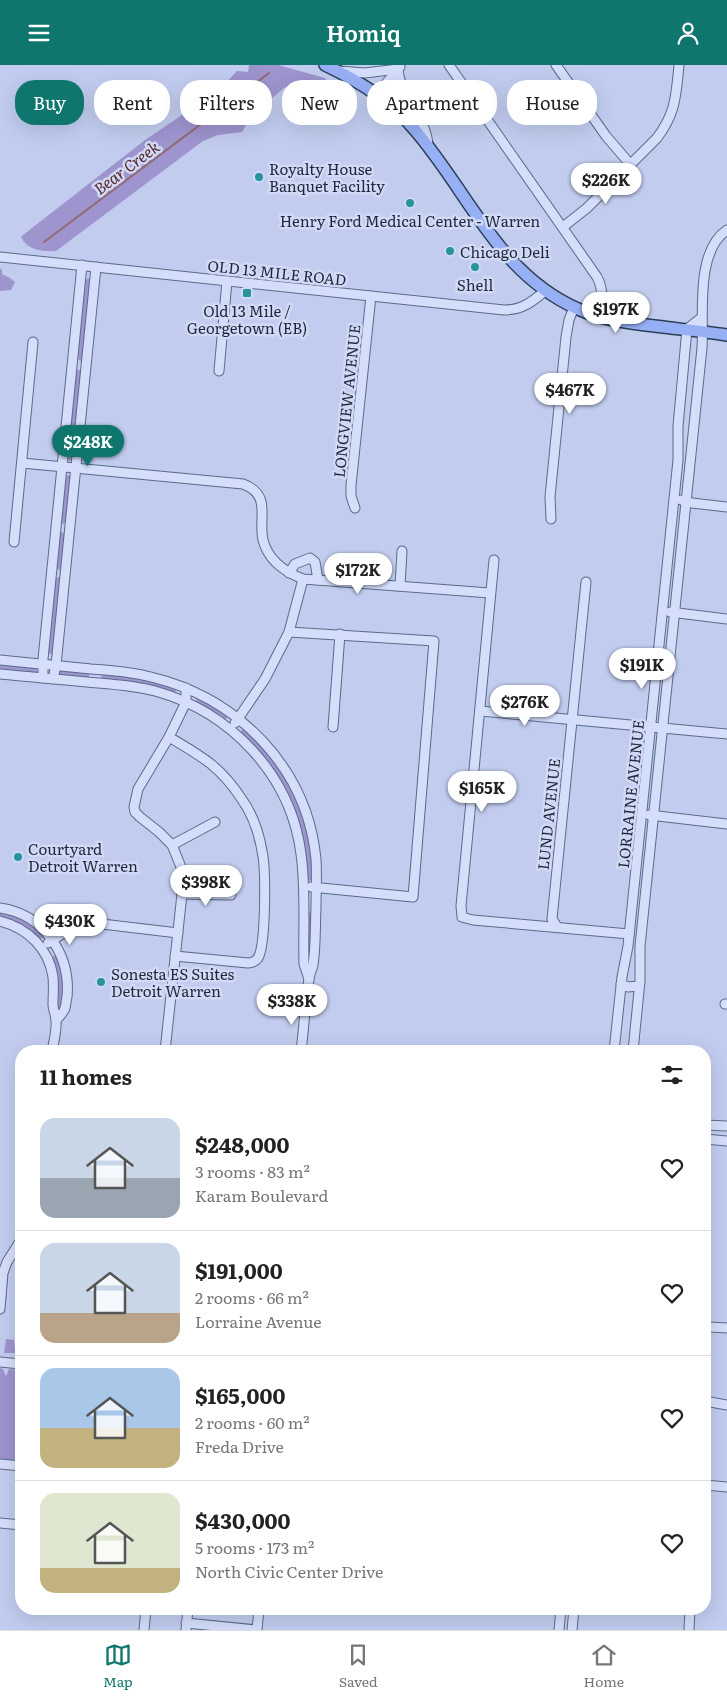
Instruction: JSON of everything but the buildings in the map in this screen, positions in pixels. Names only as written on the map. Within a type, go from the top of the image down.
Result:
[{"type":"main road","points":[[325,65],[367,88]]},
{"type":"main road","points":[[410,125],[428,146],[505,254],[521,271],[545,291],[574,307],[599,317],[635,324],[727,335]]},
{"type":"street","points":[[449,65],[564,227],[600,282],[602,300],[599,317]]},
{"type":"street","points":[[556,65],[606,136],[630,164]]},
{"type":"street","points":[[564,227],[657,138],[670,117],[674,106],[679,65]]},
{"type":"street","points":[[338,71],[365,73],[400,67]]},
{"type":"street","points":[[389,80],[400,67]]},
{"type":"street","points":[[400,67],[401,86],[420,118],[428,136],[428,146]]},
{"type":"street","name":"LORRAINE AVENUE","points":[[634,1045],[639,986],[640,946],[703,331],[701,318],[709,253],[719,236],[727,230]]},
{"type":"street","name":"OLD 13 MILE ROAD","points":[[0,257],[512,310],[527,306],[545,291]]},
{"type":"street","points":[[43,678],[82,265]]},
{"type":"street","points":[[53,679],[56,665],[96,267]]},
{"type":"street","points":[[218,371],[227,281]]},
{"type":"street","name":"LONGVIEW AVENUE","points":[[355,508],[350,496],[370,296]]},
{"type":"street","points":[[551,519],[551,488],[566,337],[574,307]]},
{"type":"street","points":[[687,329],[701,318]]},
{"type":"street","name":"LORRAINE AVENUE","points":[[615,1045],[621,983],[630,934],[674,500],[687,329]]},
{"type":"street","points":[[14,541],[34,342]]},
{"type":"street","points":[[679,415],[686,414],[694,417]]},
{"type":"street","points":[[22,463],[232,481],[251,487],[258,495],[263,506],[263,539],[268,553],[289,573],[303,579],[490,593]]},
{"type":"street","points":[[674,500],[727,507]]},
{"type":"street","points":[[400,586],[402,551]]},
{"type":"street","points":[[289,573],[295,564],[310,558],[315,562],[318,580]]},
{"type":"street","points":[[494,560],[461,906],[462,917],[473,920],[630,934]]},
{"type":"street","points":[[230,729],[239,719],[265,679],[289,633],[303,579]]},
{"type":"street","name":"LUND AVENUE","points":[[557,927],[552,919],[586,582]]},
{"type":"street","points":[[662,611],[727,619]]},
{"type":"street","points":[[289,633],[340,634],[434,641],[413,897],[303,886]]},
{"type":"street","points":[[333,727],[340,634]]},
{"type":"street","points":[[0,661],[142,674],[186,688],[219,704],[239,719],[261,739],[276,757],[299,798],[307,819],[314,849],[316,887],[314,942],[302,1045]]},
{"type":"street","points":[[95,683],[96,669]]},
{"type":"street","points":[[0,674],[145,689],[186,702],[203,711],[230,729],[252,749],[278,785],[288,805],[298,835],[303,886],[304,964],[309,979]]},
{"type":"street","points":[[167,1045],[182,894],[181,867],[172,845],[160,832],[140,817],[134,807],[138,789],[169,737],[186,702],[186,688]]},
{"type":"street","points":[[480,711],[727,734]]},
{"type":"street","points":[[169,737],[205,758],[228,779],[243,800],[255,823],[264,867],[262,943],[255,961],[248,963],[175,955]]},
{"type":"street","points":[[642,814],[727,824]]},
{"type":"street","points":[[172,845],[215,822]]},
{"type":"street","points":[[182,894],[231,895]]},
{"type":"street","points":[[0,908],[14,911],[40,926],[52,940],[64,963],[67,980],[65,1009],[56,1020]]},
{"type":"street","points":[[0,921],[16,926],[24,931],[41,947],[46,955],[52,971],[53,1007],[56,1020],[53,1045]]},
{"type":"street","points":[[41,947],[84,922],[178,933]]},
{"type":"street","points":[[621,983],[628,987],[639,986]]},
{"type":"street","points":[[711,1125],[727,1126]]},
{"type":"street","points":[[711,1140],[727,1141]]},
{"type":"street","points":[[0,1309],[1,1273],[15,1249]]},
{"type":"street","points":[[711,1327],[727,1328]]},
{"type":"street","points":[[0,1363],[15,1364]]},
{"type":"street","points":[[711,1402],[727,1405]]},
{"type":"street","points":[[0,1464],[15,1465]]},
{"type":"street","points":[[711,1486],[727,1487]]},
{"type":"street","points":[[0,1523],[15,1524]]},
{"type":"street","points":[[144,1630],[145,1615]]},
{"type":"street","points":[[186,1627],[257,1630],[258,1615]]},
{"type":"street","points":[[559,1630],[560,1615]]},
{"type":"street","points":[[572,1630],[573,1615]]},
{"type":"street","points":[[689,1630],[690,1615]]},
{"type":"shaded area","points":[[249,65],[278,65],[325,78],[326,80],[282,80],[282,90],[272,98],[272,80],[228,80],[237,71],[248,72]]},
{"type":"shaded area","points":[[180,116],[180,125],[246,125],[242,132],[218,135],[203,141],[56,251],[45,251],[27,245],[21,237],[23,235],[145,140],[170,125]]},
{"type":"shaded area","points":[[0,268],[2,274],[15,282],[11,290],[0,291]]},
{"type":"shaded area","points":[[88,278],[91,280],[83,360],[80,361],[77,357],[85,281]]},
{"type":"shaded area","points":[[76,370],[81,371],[73,459],[70,461],[67,459]]},
{"type":"shaded area","points":[[65,476],[71,477],[66,522],[63,524],[61,522]]},
{"type":"shaded area","points":[[60,533],[65,534],[61,569],[59,570],[56,568]]},
{"type":"shaded area","points":[[58,577],[61,579],[53,653],[50,654],[48,652],[55,579]]},
{"type":"shaded area","points":[[0,664],[36,667],[38,672],[0,671]]},
{"type":"shaded area","points":[[60,670],[89,673],[89,677],[59,675]]},
{"type":"shaded area","points":[[102,674],[148,681],[176,689],[176,691],[173,693],[101,679]]},
{"type":"shaded area","points":[[198,698],[228,716],[226,719],[197,703],[196,700]]},
{"type":"shaded area","points":[[243,729],[278,767],[301,812],[311,851],[313,868],[311,881],[308,880],[300,830],[272,769],[242,734],[241,731]]},
{"type":"shaded area","points":[[0,911],[23,918],[45,936],[44,938],[41,939],[28,929],[0,918]]},
{"type":"shaded area","points":[[307,913],[312,914],[312,931],[308,965]]},
{"type":"shaded area","points":[[54,955],[59,956],[64,989],[61,1010],[58,1009],[55,968],[52,959]]},
{"type":"shaded area","points":[[6,1339],[14,1340],[15,1353],[4,1353]]},
{"type":"shaded area","points":[[0,1368],[3,1369],[6,1376],[9,1369],[15,1370],[15,1460],[0,1459]]},
{"type":"waterway","name":"Bear Creek","points":[[44,242],[269,73]]},
{"type":"place","name":"Royalty House Banquet Facility","points":[[259,177]]},
{"type":"place","name":"Henry Ford Medical Center - Warren","points":[[410,203]]},
{"type":"place","name":"Chicago Deli","points":[[450,251]]},
{"type":"place","name":"Shell","points":[[475,267]]},
{"type":"place","name":"Old 13 Mile / Georgetown (EB)","points":[[247,293]]},
{"type":"place","name":"Courtyard Detroit Warren","points":[[18,857]]},
{"type":"place","name":"Sonesta ES Suites Detroit Warren","points":[[101,982]]}]
